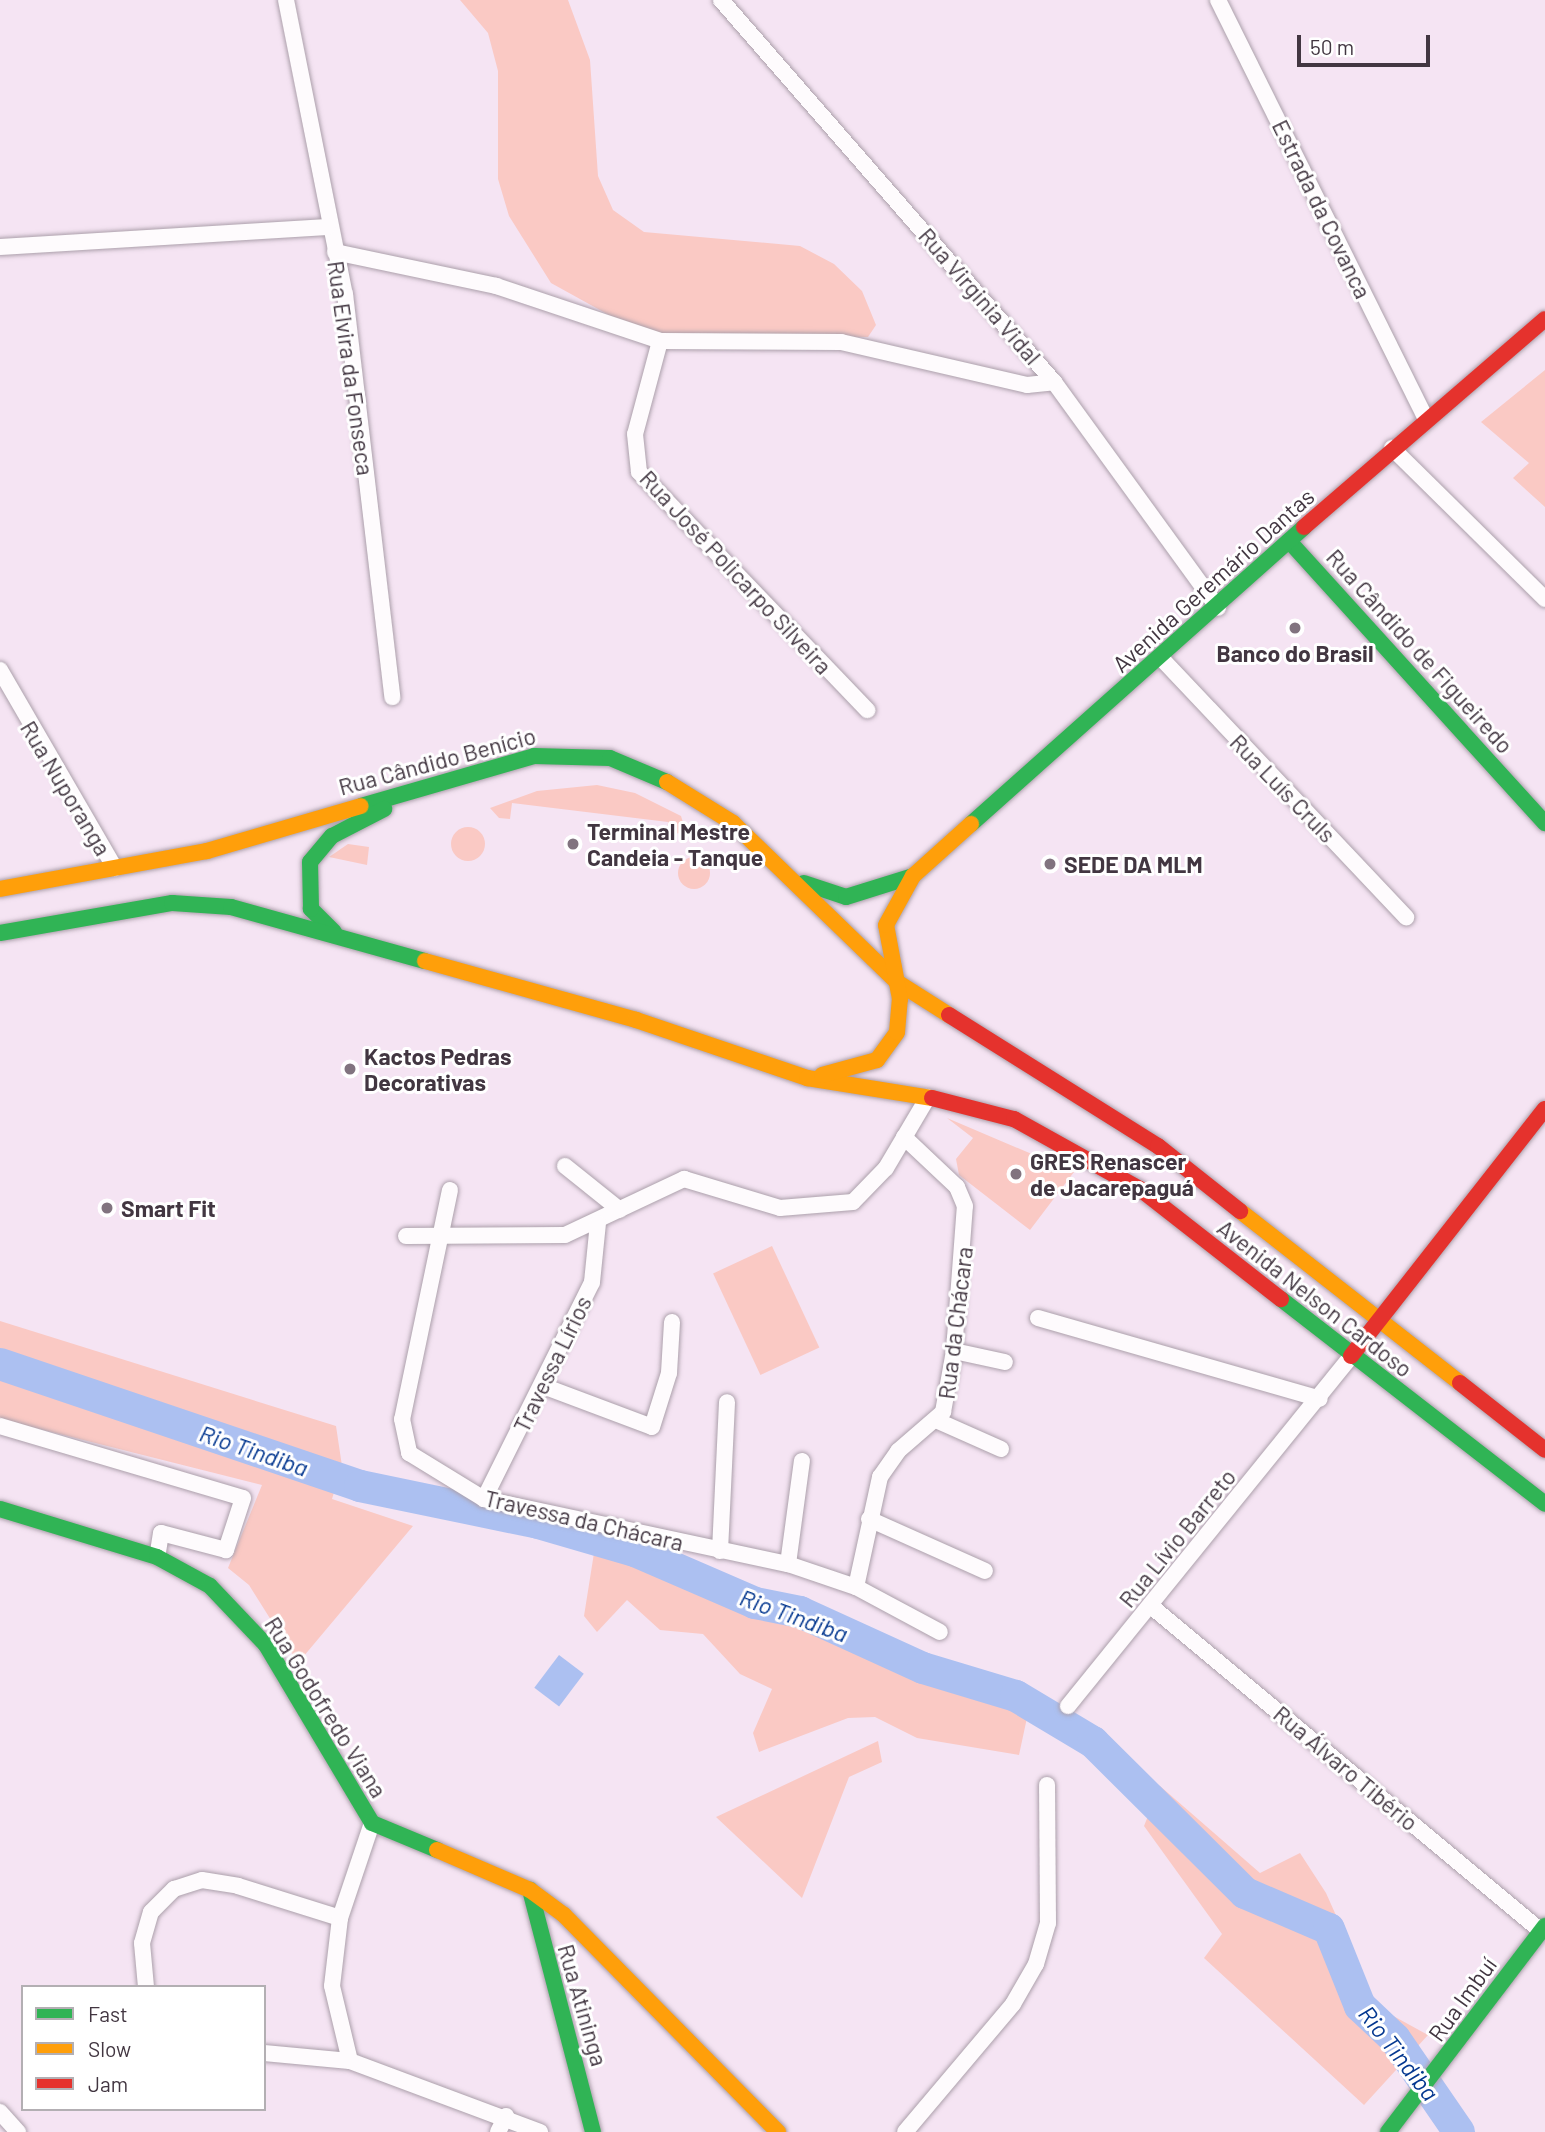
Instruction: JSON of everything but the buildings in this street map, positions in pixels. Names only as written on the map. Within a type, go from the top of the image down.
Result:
[{"type":"main road","name":"Avenida Geremário Dantas","points":[[807,1077],[859,1069],[887,1049],[899,1027],[897,982],[886,925],[913,876],[1218,608],[1392,448],[1545,319]]},
{"type":"main road","name":"Rua Cândido de Figueiredo","points":[[1289,541],[1545,822]]},
{"type":"main road","name":"Rua Cândido Benício","points":[[0,889],[207,851],[534,756],[610,758],[679,785],[786,871],[897,982]]},
{"type":"main road","points":[[336,933],[320,922],[309,899],[306,873],[318,849],[435,783]]},
{"type":"main road","name":"Avenida Geremário Dantas","points":[[786,871],[846,897],[913,876]]},
{"type":"main road","points":[[0,933],[172,903],[231,907],[336,933],[636,1020],[807,1077]]},
{"type":"main road","name":"Avenida Nelson Cardoso","points":[[897,982],[1158,1146],[1545,1450]]},
{"type":"main road","name":"Avenida Nelson Cardoso","points":[[807,1077],[928,1097],[1014,1119],[1092,1159],[1140,1189],[1545,1504]]},
{"type":"main road","name":"Rua Lívio Barreto","points":[[1352,1356],[1545,1109]]},
{"type":"main road","name":"Rua Godofredo Viana","points":[[0,1509],[157,1558],[210,1586],[266,1645],[372,1823],[530,1890],[564,1915],[778,2132]]},
{"type":"main road","name":"Rua Atininga","points":[[530,1890],[593,2132]]},
{"type":"main road","name":"Rua Imbuí","points":[[1388,2132],[1434,2075],[1543,1928]]},
{"type":"street","name":"Rua Elvira da Fonseca","points":[[286,0],[327,227],[335,252],[352,345],[392,697]]},
{"type":"street","name":"Rua Virginia Vidal","points":[[721,0],[1054,382],[1218,608]]},
{"type":"street","name":"Estrada da Covanca","points":[[1218,0],[1426,419]]},
{"type":"street","points":[[0,247],[327,227]]},
{"type":"street","points":[[335,252],[496,286],[660,341],[841,342],[1027,385],[1054,382]]},
{"type":"street","name":"Rua José Policarpo Silveira","points":[[660,341],[635,434],[639,472],[867,710]]},
{"type":"street","points":[[1392,448],[1545,599]]},
{"type":"street","name":"Rua Luís Cruls","points":[[1161,658],[1406,918]]},
{"type":"street","name":"Rua Nuporanga","points":[[0,670],[114,868]]},
{"type":"street","points":[[406,1236],[441,1238],[565,1235],[598,1223],[684,1179],[780,1208],[853,1202],[867,1192],[928,1097]]},
{"type":"street","name":"Rua da Chácara","points":[[856,1587],[869,1519],[887,1462],[938,1421],[948,1402],[954,1351],[965,1206],[957,1187],[904,1137]]},
{"type":"street","points":[[565,1166],[620,1210]]},
{"type":"street","name":"Travessa da Chácara","points":[[450,1190],[400,1431],[408,1453],[422,1465],[484,1499],[788,1564],[856,1587],[940,1632]]},
{"type":"street","name":"Travessa Lírios","points":[[484,1499],[543,1386],[592,1282],[598,1223]]},
{"type":"street","points":[[1038,1318],[1320,1399]]},
{"type":"street","points":[[543,1386],[652,1427],[669,1373],[672,1322]]},
{"type":"street","points":[[954,1351],[1005,1362]]},
{"type":"street","name":"Rua Lívio Barreto","points":[[1068,1706],[1320,1399],[1352,1356]]},
{"type":"street","points":[[720,1551],[727,1402]]},
{"type":"street","points":[[938,1421],[1001,1449]]},
{"type":"street","points":[[0,1426],[243,1498],[226,1550],[161,1533],[157,1558]]},
{"type":"street","points":[[788,1564],[802,1461]]},
{"type":"street","points":[[869,1519],[985,1571]]},
{"type":"street","name":"Rua Álvaro Tibério","points":[[1151,1606],[1543,1928]]},
{"type":"street","points":[[905,2132],[1013,2004],[1036,1964],[1048,1923],[1047,1785]]},
{"type":"street","points":[[350,2061],[332,1986],[340,1918],[372,1823]]},
{"type":"street","points":[[146,1985],[142,1943],[151,1912],[174,1889],[202,1880],[238,1886],[340,1918]]},
{"type":"street","points":[[266,2053],[350,2061],[410,2087],[506,2116],[540,2132]]},
{"type":"street","points":[[0,2112],[18,2132]]},
{"type":"street","points":[[498,2132],[506,2116]]},
{"type":"shaded area","points":[[460,0],[568,0],[590,60],[598,176],[613,210],[644,232],[800,246],[834,264],[862,291],[876,325],[868,337],[669,335],[627,325],[551,283],[509,216],[498,179],[498,71],[488,33]]},
{"type":"shaded area","points":[[1545,370],[1545,507],[1513,478],[1529,463],[1481,422]]},
{"type":"shaded area","points":[[597,785],[635,793],[681,816],[686,832],[667,835],[668,822],[512,803],[510,819],[499,818],[490,808],[537,791]]},
{"type":"shaded area","points":[[468,827],[480,832],[485,844],[480,856],[468,861],[456,856],[451,844],[456,832]]},
{"type":"shaded area","points":[[348,844],[369,847],[367,865],[329,857]]},
{"type":"shaded area","points":[[694,857],[706,861],[710,873],[706,885],[694,889],[682,885],[678,873],[682,861]]},
{"type":"shaded area","name":"GRES Renascer de Jacarepaguá","points":[[947,1118],[1074,1172],[1030,1230],[959,1175],[956,1159],[973,1138]]},
{"type":"shaded area","points":[[772,1246],[819,1348],[760,1375],[713,1273]]},
{"type":"shaded area","points":[[0,1321],[336,1426],[342,1466],[332,1499],[413,1526],[298,1663],[249,1585],[228,1568],[262,1485],[0,1419]]},
{"type":"shaded area","points":[[594,1553],[856,1640],[923,1675],[1005,1699],[1028,1713],[1019,1755],[917,1738],[875,1717],[848,1718],[759,1752],[753,1733],[772,1689],[740,1674],[703,1634],[660,1630],[627,1600],[597,1632],[584,1616]]},
{"type":"shaded area","points":[[878,1741],[882,1762],[849,1777],[802,1898],[716,1817]]},
{"type":"shaded area","points":[[1160,1786],[1260,1873],[1300,1853],[1326,1893],[1377,2007],[1428,2035],[1364,2105],[1204,1958],[1222,1934],[1144,1826]]},
{"type":"water","points":[[559,1655],[584,1674],[559,1706],[534,1688]]},
{"type":"waterway","name":"Rio Tindiba","points":[[0,1364],[360,1486],[538,1523],[635,1551],[755,1603],[800,1612],[923,1668],[1016,1696],[1093,1742],[1245,1893],[1329,1929],[1360,2006],[1395,2039],[1459,2132]]},
{"type":"traffic: fast","points":[[971,824],[1304,527]]},
{"type":"traffic: fast","points":[[1289,541],[1545,823]]},
{"type":"traffic: fast","points":[[361,806],[534,756],[610,758],[667,782]]},
{"type":"traffic: fast","points":[[334,932],[311,909],[310,862],[332,836],[384,809]]},
{"type":"traffic: fast","points":[[804,883],[846,897],[913,876]]},
{"type":"traffic: fast","points":[[0,933],[172,903],[231,907],[425,961]]},
{"type":"traffic: fast","points":[[1281,1299],[1545,1504]]},
{"type":"traffic: fast","points":[[0,1509],[157,1557],[210,1586],[266,1645],[372,1823],[437,1850]]},
{"type":"traffic: fast","points":[[530,1890],[593,2132]]},
{"type":"traffic: fast","points":[[1388,2132],[1545,1926]]},
{"type":"traffic: slow","points":[[667,782],[733,823],[897,982],[949,1015]]},
{"type":"traffic: slow","points":[[0,889],[207,851],[361,806]]},
{"type":"traffic: slow","points":[[822,1075],[877,1060],[897,1032],[900,999],[886,925],[913,876],[971,824]]},
{"type":"traffic: slow","points":[[425,961],[636,1020],[807,1078],[932,1098]]},
{"type":"traffic: slow","points":[[1240,1211],[1460,1383]]},
{"type":"traffic: slow","points":[[437,1850],[530,1890],[564,1915],[778,2132]]},
{"type":"traffic: jam","points":[[1304,527],[1545,319]]},
{"type":"traffic: jam","points":[[949,1015],[1158,1146],[1240,1211]]},
{"type":"traffic: jam","points":[[932,1098],[1014,1119],[1140,1189],[1281,1299]]},
{"type":"traffic: jam","points":[[1351,1356],[1545,1109]]},
{"type":"traffic: jam","points":[[1460,1383],[1545,1450]]},
{"type":"place","name":"Banco do Brasil","points":[[1295,628]]},
{"type":"place","name":"Terminal Mestre Candeia - Tanque","points":[[573,844]]},
{"type":"place","name":"SEDE DA MLM","points":[[1050,864]]},
{"type":"place","name":"Kactos Pedras Decorativas","points":[[350,1069]]},
{"type":"place","name":"GRES Renascer de Jacarepaguá","points":[[1016,1174]]},
{"type":"place","name":"Smart Fit","points":[[107,1208]]}]
